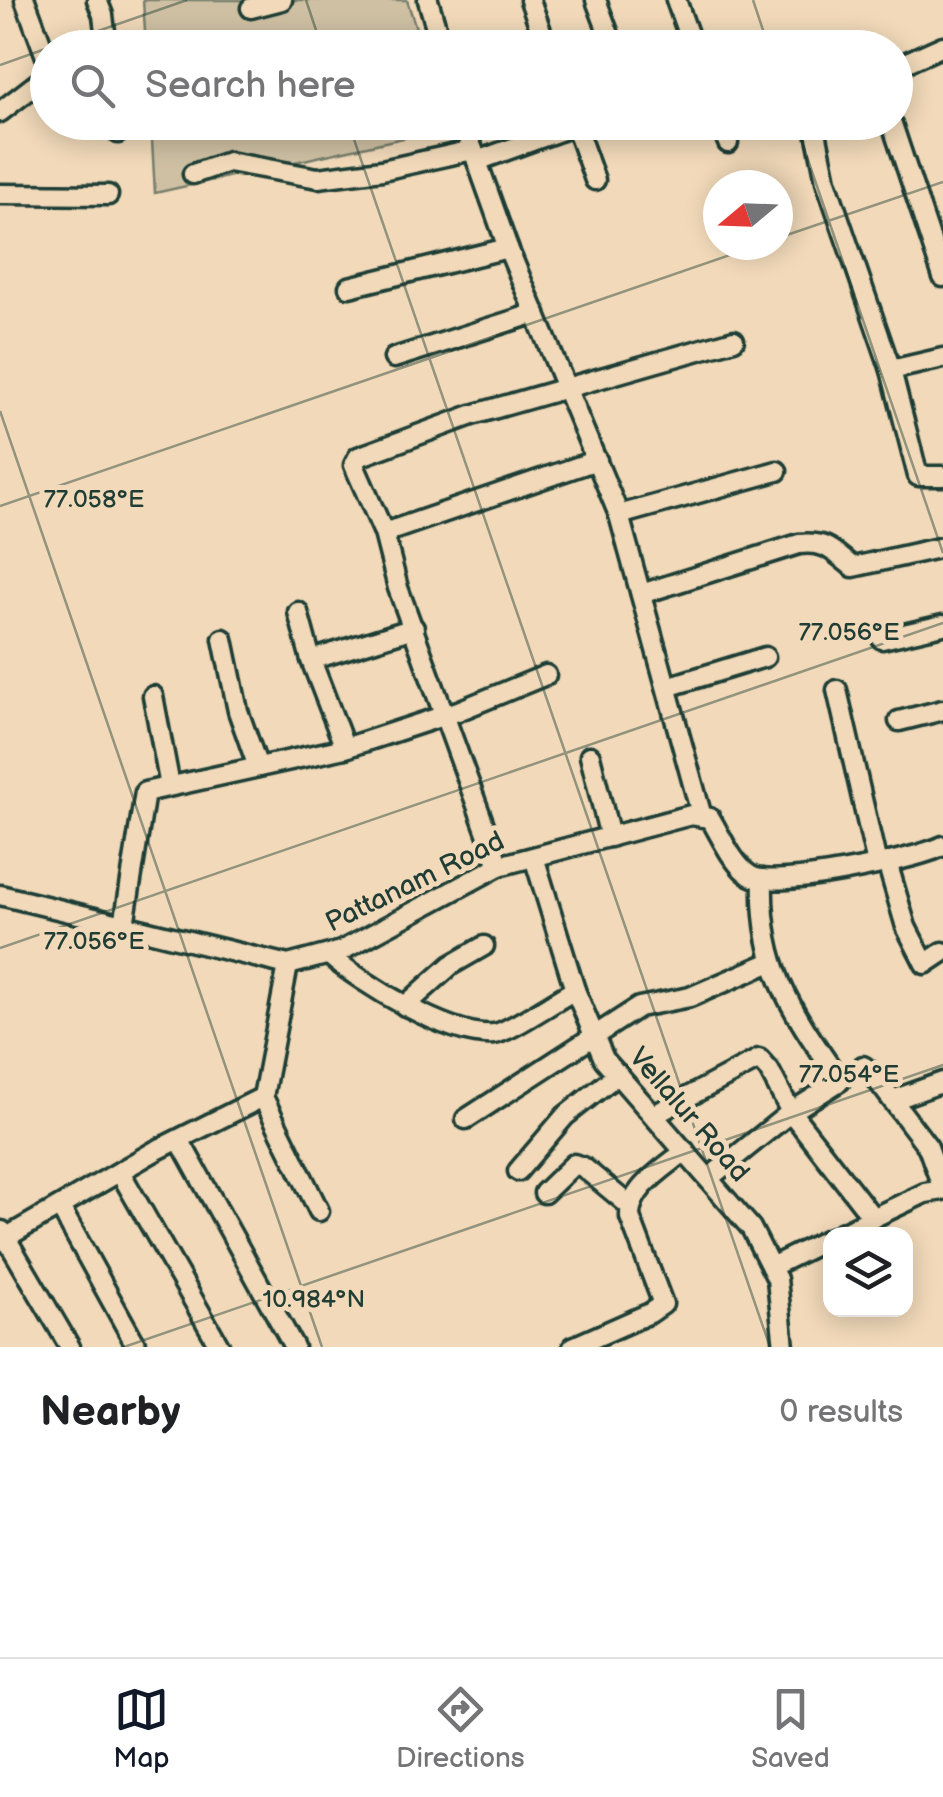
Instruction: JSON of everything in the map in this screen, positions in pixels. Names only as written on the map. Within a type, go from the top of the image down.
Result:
[{"type":"street","points":[[26,0],[37,30]]},
{"type":"street","points":[[97,0],[105,30]]},
{"type":"street","points":[[251,8],[282,0]]},
{"type":"street","points":[[428,0],[437,30]]},
{"type":"street","points":[[530,0],[541,30]]},
{"type":"street","points":[[596,0],[607,30]]},
{"type":"street","points":[[676,0],[687,30]]},
{"type":"street","points":[[913,59],[943,46]]},
{"type":"street","points":[[1,110],[30,88]]},
{"type":"street","points":[[469,140],[508,248],[618,515],[702,817],[710,818],[734,858],[751,877],[777,882],[882,863],[943,846]]},
{"type":"street","points":[[192,174],[228,162],[318,178],[475,156],[526,140]]},
{"type":"street","points":[[583,140],[595,180]]},
{"type":"street","points":[[818,140],[826,181],[891,370],[918,476],[943,476]]},
{"type":"street","points":[[897,140],[943,278]]},
{"type":"street","points":[[0,194],[108,195]]},
{"type":"street","points":[[349,287],[508,248]]},
{"type":"street","points":[[394,358],[536,312]]},
{"type":"street","points":[[499,866],[398,588],[384,533],[354,466],[358,457],[472,415],[734,340]]},
{"type":"street","points":[[891,370],[943,358]]},
{"type":"street","points":[[384,533],[597,460]]},
{"type":"street","points":[[618,515],[777,471]]},
{"type":"street","points":[[640,594],[799,544],[816,542],[826,546],[853,567],[943,547]]},
{"type":"street","points":[[298,612],[311,660],[345,748]]},
{"type":"street","points":[[882,639],[943,625]]},
{"type":"street","points":[[311,660],[414,628]]},
{"type":"street","points":[[223,638],[238,711],[258,767]]},
{"type":"street","points":[[666,687],[764,657]]},
{"type":"street","points":[[124,924],[144,792],[345,748],[444,716],[546,674]]},
{"type":"street","points":[[837,690],[882,863],[906,927],[925,964],[943,952]]},
{"type":"street","points":[[153,696],[170,786]]},
{"type":"street","points":[[899,721],[943,710]]},
{"type":"street","points":[[590,756],[610,837]]},
{"type":"street","name":"Pattanam Road","points":[[0,895],[288,965],[341,951],[499,866],[691,815],[702,817]]},
{"type":"street","name":"Vellalur Road","points":[[534,857],[576,990],[604,1058],[751,1228],[778,1279],[784,1347]]},
{"type":"street","points":[[708,1178],[791,1112],[840,1081],[790,1006],[771,962],[762,913],[763,879]]},
{"type":"street","points":[[404,1006],[450,965],[484,946]]},
{"type":"street","points":[[329,954],[355,978],[404,1006],[467,1030],[497,1035],[576,990]]},
{"type":"street","points":[[466,1119],[639,1007],[690,997],[771,962]]},
{"type":"street","points":[[288,965],[263,1097],[320,1210]]},
{"type":"street","points":[[654,1115],[758,1060],[769,1070],[791,1112],[874,1218]]},
{"type":"street","points":[[854,1227],[925,1192],[943,1189],[928,1147],[863,1066]]},
{"type":"street","points":[[518,1171],[565,1116],[618,1074]]},
{"type":"street","points":[[892,1100],[943,1082]]},
{"type":"street","points":[[70,1347],[2,1236],[263,1097]]},
{"type":"street","points":[[180,1141],[294,1347]]},
{"type":"street","points":[[573,1347],[650,1314],[663,1304],[630,1217],[630,1206],[635,1194],[685,1151]]},
{"type":"street","points":[[544,1193],[574,1164],[630,1206]]},
{"type":"street","points":[[120,1172],[220,1347]]},
{"type":"street","points":[[60,1207],[137,1347]]},
{"type":"street","points":[[771,1267],[823,1241]]},
{"type":"shaded area","points":[[143,0],[407,0],[417,30],[145,30]]},
{"type":"shaded area","points":[[152,140],[394,140],[155,193]]}]
